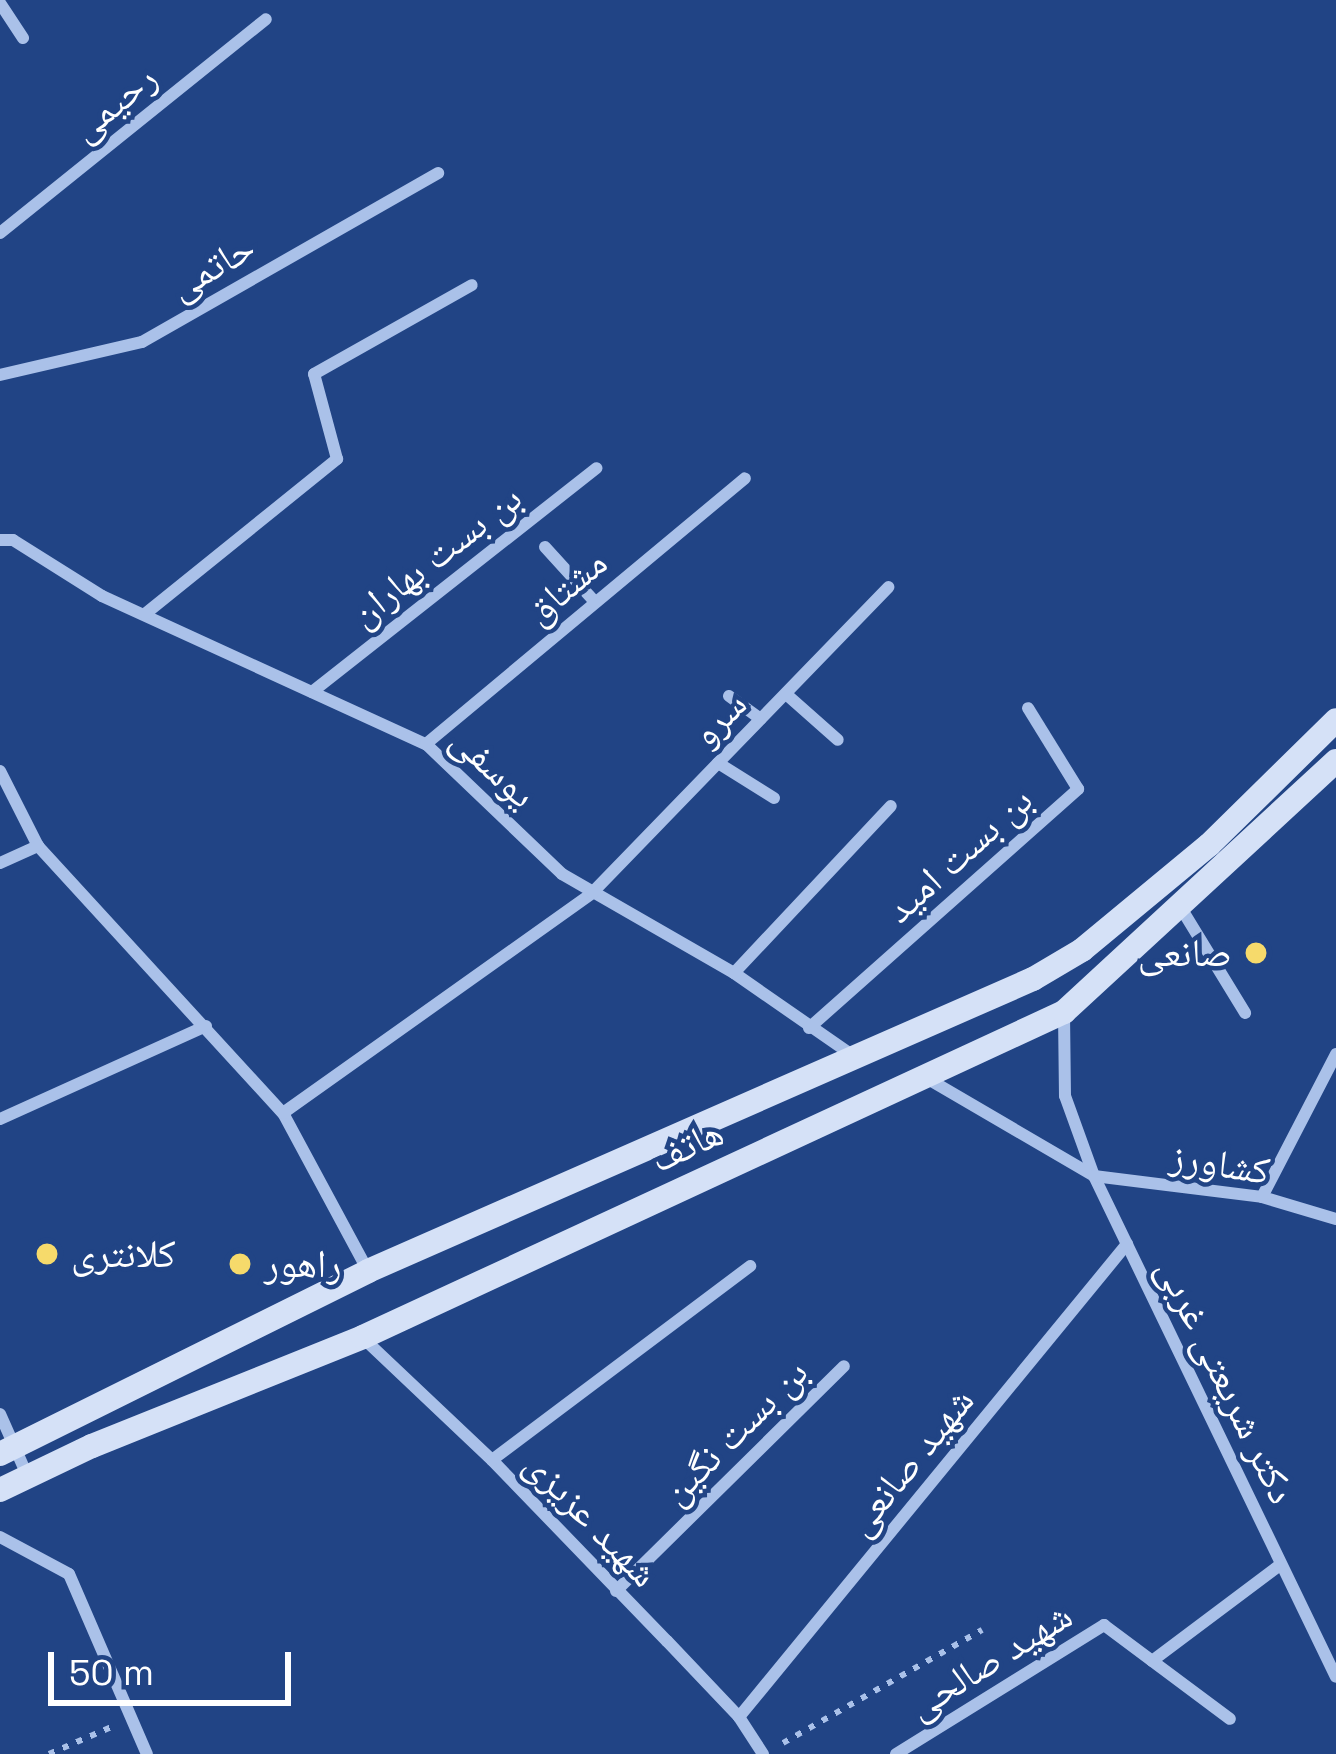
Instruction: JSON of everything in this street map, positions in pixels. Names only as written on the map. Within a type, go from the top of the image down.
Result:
[{"type":"main road","name":"هاتف","points":[[8,1450],[368,1271],[852,1055],[982,1003],[1082,950],[1209,845],[1336,720]]},
{"type":"main road","name":"هاتف","points":[[0,1490],[363,1337],[1064,1012],[1336,760]]},
{"type":"street","points":[[0,3],[23,38]]},
{"type":"street","name":"رحیمی","points":[[0,233],[266,19]]},
{"type":"street","name":"حاتمی","points":[[0,375],[142,342],[438,173]]},
{"type":"street","points":[[145,614],[337,459],[314,374],[472,285]]},
{"type":"street","name":"بن بست بهاران","points":[[312,692],[597,468]]},
{"type":"street","name":"مشتاق","points":[[426,744],[745,478]]},
{"type":"street","name":"یوسفی","points":[[0,541],[13,540],[102,596],[426,744],[562,874],[734,973],[852,1055]]},
{"type":"street","points":[[545,547],[596,602]]},
{"type":"street","name":"سرو","points":[[283,1113],[592,893],[889,587]]},
{"type":"street","points":[[786,694],[838,740]]},
{"type":"street","points":[[729,695],[761,719]]},
{"type":"street","name":"بن بست امید","points":[[809,1028],[1078,790],[1028,708]]},
{"type":"street","points":[[718,763],[774,798]]},
{"type":"street","points":[[0,771],[38,846],[283,1113],[368,1271]]},
{"type":"street","points":[[734,973],[891,806]]},
{"type":"street","points":[[0,863],[38,846]]},
{"type":"street","points":[[1181,908],[1244,1013]]},
{"type":"street","name":"دکتر شریعتی غربی","points":[[1064,1012],[1065,1096],[1094,1176],[1336,1677]]},
{"type":"street","points":[[0,1119],[206,1026]]},
{"type":"street","points":[[1262,1197],[1336,1054]]},
{"type":"street","points":[[922,1076],[1094,1176]]},
{"type":"street","name":"کشاورز","points":[[1094,1176],[1262,1197],[1336,1219]]},
{"type":"street","name":"شهید صانعی","points":[[739,1717],[1127,1244]]},
{"type":"street","points":[[492,1460],[750,1266]]},
{"type":"street","name":"شهید عزیزی","points":[[363,1337],[492,1460],[739,1717],[764,1754]]},
{"type":"street","name":"بن بست نگین","points":[[616,1591],[844,1366]]},
{"type":"street","points":[[0,1414],[8,1450],[27,1475]]},
{"type":"street","points":[[0,1537],[69,1574],[147,1754]]},
{"type":"street","points":[[1152,1661],[1281,1564]]},
{"type":"street","name":"شهید صالحی","points":[[896,1754],[1104,1625],[1229,1719]]},
{"type":"path","points":[[764,1754],[982,1630]]},
{"type":"path","points":[[49,1754],[131,1718]]},
{"type":"place","name":"صانعی","points":[[1256,953]]},
{"type":"place","name":"کلانتری","points":[[47,1254]]},
{"type":"place","name":"راهور","points":[[240,1264]]}]
